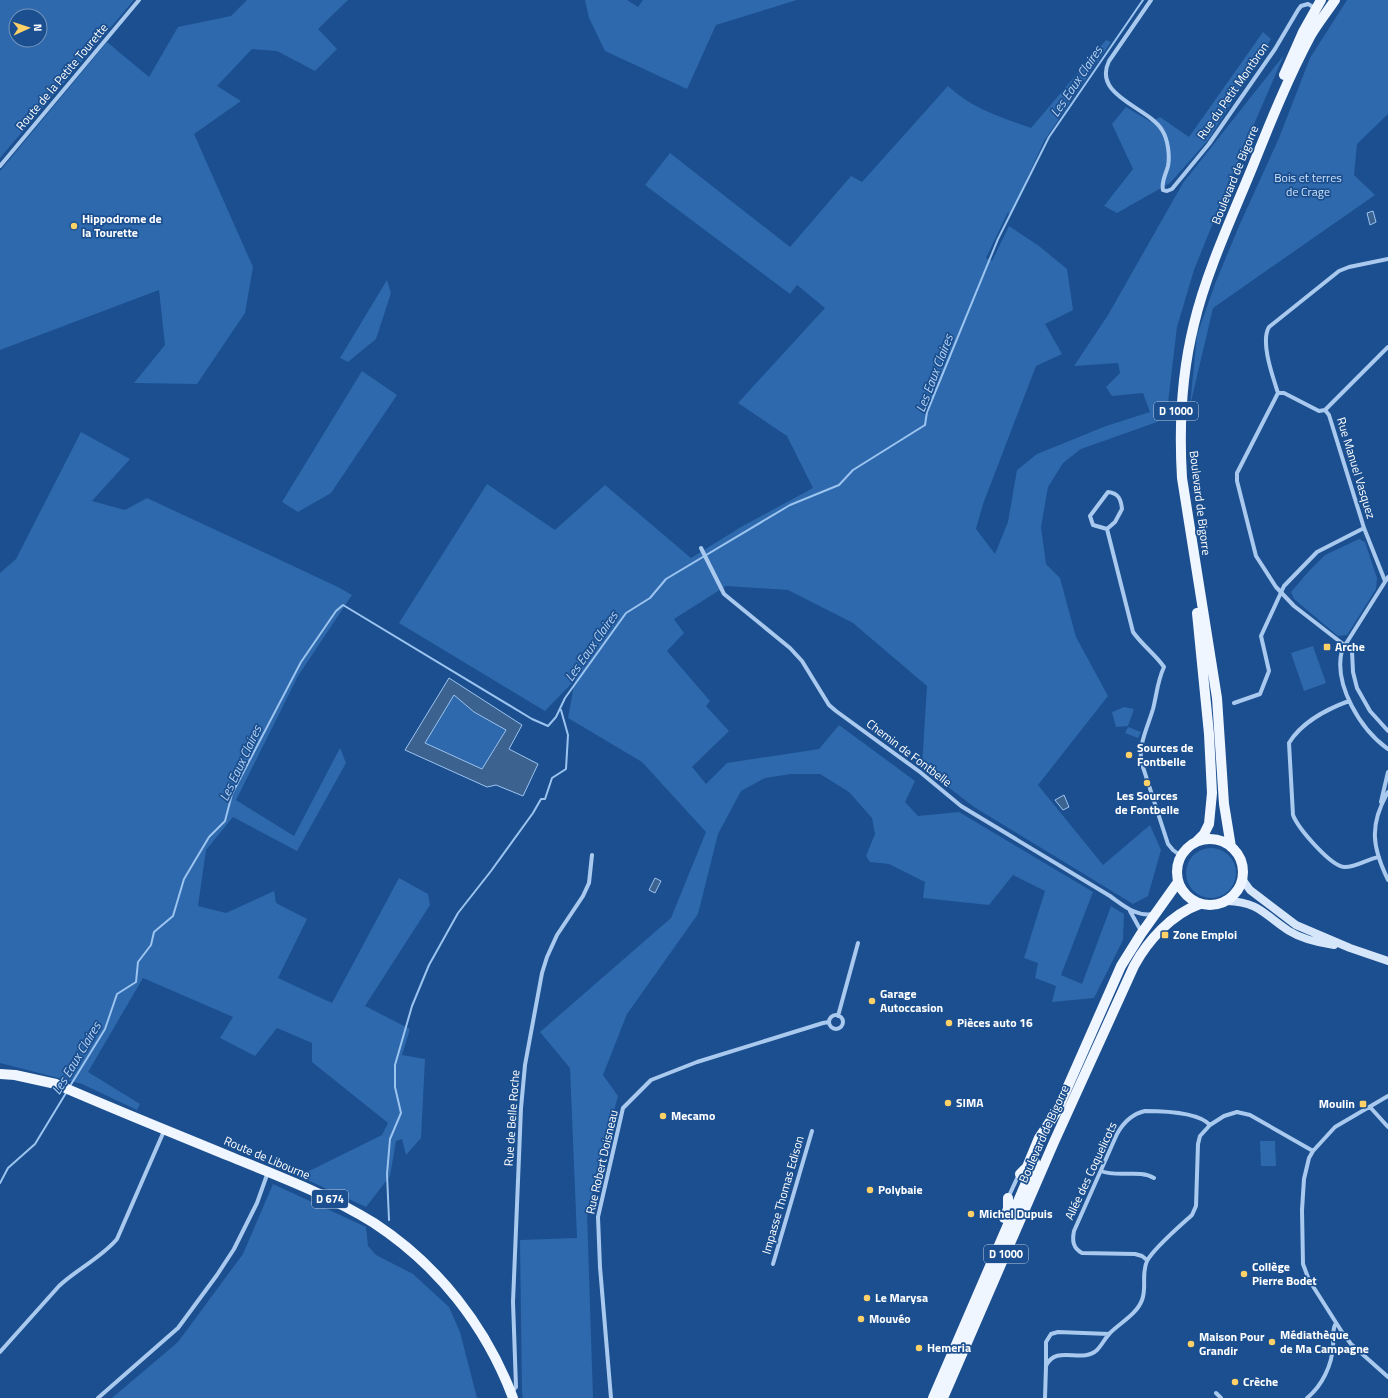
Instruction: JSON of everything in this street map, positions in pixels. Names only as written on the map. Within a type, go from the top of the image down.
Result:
[{"type":"main road","name":"Boulevard de Bigorre","points":[[1231,847],[1224,804],[1217,698],[1182,478],[1180,447],[1187,367],[1193,324],[1244,189],[1299,59],[1312,34],[1335,0]]},
{"type":"main road","name":"Boulevard de Bigorre","points":[[1196,842],[1204,834],[1209,824],[1212,793],[1202,654],[1175,454],[1176,410],[1181,364],[1190,320],[1207,265],[1277,91],[1303,32],[1318,4]]},
{"type":"main road","points":[[1214,840],[1231,847],[1241,861],[1242,879],[1237,892],[1226,901],[1218,904],[1200,904],[1186,896],[1178,882],[1177,873],[1181,856],[1188,848],[1196,842],[1214,840]]},
{"type":"main road","points":[[1242,879],[1250,890],[1296,925],[1350,948],[1388,961]]},
{"type":"main road","name":"D 1000","points":[[1057,1111],[1112,985],[1141,934],[1178,882]]},
{"type":"main road","points":[[1226,901],[1249,903],[1298,936],[1324,944],[1350,948]]},
{"type":"main road","name":"Boulevard de Bigorre","points":[[943,1398],[1054,1142],[1134,966],[1144,950],[1160,932],[1187,909],[1200,904]]},
{"type":"main road","name":"Route de Libourne","points":[[0,1074],[36,1079],[62,1086],[320,1194],[374,1223],[402,1243],[429,1266],[465,1308],[476,1324],[512,1396]]},
{"type":"main road","name":"Boulevard de Bigorre","points":[[933,1398],[1057,1111]]},
{"type":"main road","points":[[1020,1174],[1027,1167],[1039,1138],[1057,1111]]},
{"type":"main road","points":[[946,1367],[986,1261],[1006,1215],[1008,1198]]},
{"type":"street","name":"Route de la Petite Tourette","points":[[0,166],[139,0]]},
{"type":"street","name":"Rue du Petit Montbron","points":[[1151,0],[1109,61],[1105,69],[1105,75],[1106,81],[1114,92],[1133,107],[1155,121],[1163,131],[1167,142],[1169,165],[1162,186],[1163,190],[1167,191],[1172,188],[1209,144],[1275,49],[1301,6],[1318,4]]},
{"type":"street","points":[[1388,259],[1339,270],[1269,327],[1265,334],[1266,346],[1278,393],[1240,465],[1237,481],[1256,556],[1264,572],[1281,592],[1325,632],[1352,651],[1353,672],[1357,688],[1370,711],[1388,731]]},
{"type":"street","points":[[1325,410],[1388,347]]},
{"type":"street","name":"Rue Manuel Vasquez","points":[[1278,393],[1284,393],[1319,411],[1325,410],[1329,415],[1364,528],[1385,581]]},
{"type":"street","points":[[1108,492],[1112,492],[1120,498],[1122,509],[1115,522],[1108,529],[1093,525],[1090,516],[1108,492]]},
{"type":"street","points":[[1234,703],[1260,694],[1269,672],[1261,636],[1284,586],[1317,552],[1364,528]]},
{"type":"street","points":[[1108,529],[1133,632],[1137,638],[1156,655],[1164,667],[1157,681],[1153,708],[1140,752],[1141,761],[1168,844],[1181,856]]},
{"type":"street","name":"Chemin de Fontbelle","points":[[702,549],[724,594],[790,648],[802,661],[829,705],[836,711],[920,772],[961,806],[1067,869],[1130,910],[1145,915],[1156,914]]},
{"type":"street","points":[[1388,577],[1346,646],[1342,650],[1340,658],[1349,701],[1359,720],[1380,744],[1388,749]]},
{"type":"street","points":[[1349,701],[1332,707],[1295,733],[1289,743],[1293,815],[1298,824],[1337,865],[1347,867],[1354,866],[1378,857]]},
{"type":"street","points":[[1388,772],[1375,825],[1378,857],[1388,880]]},
{"type":"street","points":[[1381,804],[1388,792]]},
{"type":"street","name":"Rue de Belle Roche","points":[[512,1396],[516,1387],[513,1302],[520,1108],[525,1065],[542,973],[557,935],[583,896],[589,883],[592,855]]},
{"type":"street","points":[[1130,910],[1141,928],[1141,934]]},
{"type":"street","points":[[838,1016],[858,943]]},
{"type":"street","points":[[838,1016],[843,1022],[840,1028],[832,1028],[829,1022],[832,1017],[838,1016]]},
{"type":"street","name":"Rue Robert Doisneau","points":[[611,1398],[600,1267],[598,1217],[623,1108],[651,1080],[697,1062],[823,1022],[829,1022]]},
{"type":"street","points":[[1388,1096],[1335,1127],[1313,1151],[1307,1167],[1303,1192],[1303,1264],[1309,1280],[1325,1303],[1335,1324],[1351,1344],[1388,1377]]},
{"type":"street","points":[[1370,1107],[1388,1127]]},
{"type":"street","name":"Allée des Coquelicots","points":[[1147,1260],[1142,1256],[1135,1254],[1082,1253],[1075,1247],[1072,1237],[1121,1127],[1138,1113],[1152,1111],[1201,1118],[1210,1125]]},
{"type":"street","points":[[1046,1366],[1053,1356],[1086,1356],[1092,1354],[1109,1334],[1135,1310],[1142,1300],[1144,1270],[1147,1260],[1194,1211],[1198,1198],[1198,1144],[1200,1136],[1210,1125],[1224,1116],[1236,1112],[1250,1115],[1313,1151]]},
{"type":"street","points":[[0,1352],[69,1276],[110,1248],[117,1239],[165,1130]]},
{"type":"street","name":"Impasse Thomas Edison","points":[[773,1264],[812,1131]]},
{"type":"street","points":[[1101,1171],[1115,1175],[1148,1176],[1154,1178]]},
{"type":"street","points":[[98,1398],[178,1328],[234,1249],[257,1203],[269,1172]]},
{"type":"street","points":[[1008,1198],[1020,1174]]},
{"type":"street","points":[[1307,1398],[1321,1384],[1328,1368],[1333,1349],[1333,1329],[1335,1324]]},
{"type":"street","points":[[1045,1398],[1046,1342],[1051,1334],[1058,1332],[1109,1334]]},
{"type":"street","points":[[1216,1393],[1221,1398]]},
{"type":"green space","points":[[0,0],[134,0],[0,158]]},
{"type":"green space","points":[[247,0],[348,0],[318,29],[337,49],[315,71],[277,51],[252,49],[217,86],[241,101],[194,134],[253,267],[245,313],[197,384],[134,383],[165,345],[159,290],[0,350],[0,171],[107,42],[149,77],[178,27],[231,16]]},
{"type":"green space","points":[[585,0],[627,0],[638,7],[643,0],[797,0],[716,25],[687,89],[605,51],[589,18]]},
{"type":"green space","name":"Bois et terres de Crage","points":[[1347,0],[1388,0],[1388,114],[1357,144],[1354,175],[1375,195],[1213,308],[1190,406],[1197,335],[1215,284],[1239,226],[1279,138],[1310,58]]},
{"type":"green space","points":[[1263,32],[1271,39],[1209,139],[1170,183],[1117,213],[1104,206],[1133,169],[1112,124],[1126,107],[1151,122],[1160,117],[1189,137]]},
{"type":"green space","points":[[1106,40],[1111,42],[1044,141],[1010,216],[1008,212],[986,258],[992,261],[1009,226],[1039,246],[1067,269],[1073,310],[1045,324],[1062,354],[1036,366],[983,504],[976,529],[995,554],[1008,522],[1017,470],[1037,454],[1106,426],[1150,412],[1143,393],[1112,396],[1106,387],[1120,373],[1118,363],[1074,366],[1108,315],[1183,183],[1284,55],[1235,168],[1194,270],[1177,327],[1167,411],[1157,422],[1081,449],[1063,463],[1048,487],[1041,527],[1046,564],[1060,578],[1076,637],[1108,696],[1038,785],[1103,865],[1150,825],[1161,850],[1148,896],[1133,904],[974,807],[922,767],[927,686],[853,623],[788,590],[726,586],[674,619],[684,633],[667,651],[710,701],[706,706],[729,731],[692,767],[706,784],[727,763],[819,749],[839,725],[915,781],[905,802],[918,816],[959,812],[1093,892],[1061,975],[1082,984],[1111,906],[1124,914],[1123,940],[1094,998],[1052,1002],[1056,986],[1035,978],[1038,963],[1024,958],[1045,891],[1013,875],[989,905],[923,898],[925,882],[889,864],[870,862],[866,856],[875,834],[872,818],[849,792],[820,774],[791,774],[765,778],[741,791],[718,834],[698,914],[627,1014],[603,1075],[618,1096],[587,1212],[593,1398],[523,1398],[520,1240],[577,1238],[570,1068],[540,1032],[671,918],[706,832],[642,762],[568,718],[575,680],[545,711],[399,623],[487,484],[555,530],[605,485],[691,558],[741,527],[813,488],[787,436],[738,403],[825,308],[797,285],[790,294],[645,185],[670,153],[790,247],[851,176],[862,182],[948,86],[967,101],[987,112],[1031,128]]},
{"type":"green space","points":[[387,280],[391,293],[376,339],[348,362],[340,358]]},
{"type":"green space","points":[[362,371],[397,395],[331,493],[298,512],[282,502]]},
{"type":"green space","points":[[81,432],[130,459],[92,501],[125,510],[147,498],[338,587],[352,595],[298,676],[236,800],[294,836],[340,748],[346,763],[297,851],[233,817],[206,850],[198,906],[226,913],[274,891],[276,903],[307,919],[278,978],[332,1003],[399,878],[428,894],[430,905],[365,1006],[410,1029],[402,1055],[425,1059],[421,1138],[406,1155],[402,1139],[396,1141],[390,1176],[366,1207],[299,1176],[382,1135],[388,1123],[312,1062],[312,1043],[277,1028],[255,1056],[220,1038],[233,1017],[143,978],[88,1072],[140,1104],[137,1110],[82,1084],[0,1063],[0,573],[16,559]]},
{"type":"green space","points":[[1359,539],[1365,542],[1377,578],[1376,589],[1347,635],[1338,636],[1294,599],[1291,592],[1325,555]]},
{"type":"green space","points":[[1313,646],[1326,683],[1304,691],[1291,653]]},
{"type":"green space","points":[[454,695],[474,712],[506,730],[482,769],[425,743]]},
{"type":"green space","points":[[1124,707],[1134,709],[1128,726],[1116,727],[1112,712]]},
{"type":"green space","points":[[1128,727],[1141,732],[1138,738],[1125,733]]},
{"type":"green space","points":[[1211,848],[1220,850],[1231,859],[1236,873],[1234,882],[1225,893],[1211,898],[1202,896],[1191,887],[1186,873],[1188,864],[1197,853]]},
{"type":"green space","points":[[1260,1141],[1275,1141],[1276,1166],[1261,1166]]},
{"type":"green space","points":[[273,1184],[366,1227],[368,1246],[376,1255],[413,1274],[449,1307],[460,1332],[477,1398],[112,1398],[178,1342],[243,1254]]},
{"type":"shaded area","points":[[1373,211],[1376,222],[1370,225],[1367,213]]},
{"type":"shaded area","points":[[449,678],[522,725],[509,749],[538,764],[523,796],[496,785],[487,787],[405,750]],"holes":[[[454,695],[474,712],[506,730],[482,769],[425,743]]]},
{"type":"shaded area","points":[[1064,795],[1069,807],[1063,810],[1055,800]]},
{"type":"shaded area","points":[[655,878],[661,881],[655,893],[649,890]]},
{"type":"waterway","name":"Les Eaux Claires","points":[[70,1086],[105,1029],[117,994],[136,982],[138,962],[151,945],[154,932],[173,916],[184,879],[209,837],[225,821],[232,794],[301,662],[336,611],[343,605],[532,719],[548,726],[556,717],[565,698],[626,613],[650,598],[666,579],[790,505],[839,485],[853,470],[925,425],[927,412],[998,239],[1049,137],[1143,0]]},
{"type":"waterway","name":"Les Eaux Claires","points":[[389,1220],[387,1174],[390,1139],[401,1113],[395,1087],[395,1065],[412,1006],[429,965],[458,913],[491,871],[533,813],[541,799],[545,799],[552,778],[566,769],[568,735],[561,710]]},
{"type":"waterway","name":"Les Eaux Claires","points":[[0,1183],[8,1168],[35,1144],[66,1093]]},
{"type":"place","name":"Hippodrome de la Tourette","points":[[74,226]]},
{"type":"place","name":"Arche","points":[[1327,647]]},
{"type":"place","name":"Sources de Fontbelle","points":[[1129,755]]},
{"type":"place","name":"Les Sources de Fontbelle","points":[[1147,783]]},
{"type":"place","name":"Zone Emploi","points":[[1165,935]]},
{"type":"place","name":"Garage Autoccasion","points":[[872,1001]]},
{"type":"place","name":"Pièces auto 16","points":[[949,1023]]},
{"type":"place","name":"SIMA","points":[[948,1103]]},
{"type":"place","name":"Moulin","points":[[1363,1104]]},
{"type":"place","name":"Mecamo","points":[[663,1116]]},
{"type":"place","name":"Polybaie","points":[[870,1190]]},
{"type":"place","name":"Michel Dupuis","points":[[971,1214]]},
{"type":"place","name":"Collège Pierre Bodet","points":[[1244,1274]]},
{"type":"place","name":"Le Marysa","points":[[867,1298]]},
{"type":"place","name":"Mouvéo","points":[[861,1319]]},
{"type":"place","name":"Médiathèque de Ma Campagne","points":[[1272,1342]]},
{"type":"place","name":"Maison Pour Grandir","points":[[1191,1344]]},
{"type":"place","name":"Hemeria","points":[[919,1348]]},
{"type":"place","name":"Crèche","points":[[1235,1382]]}]
